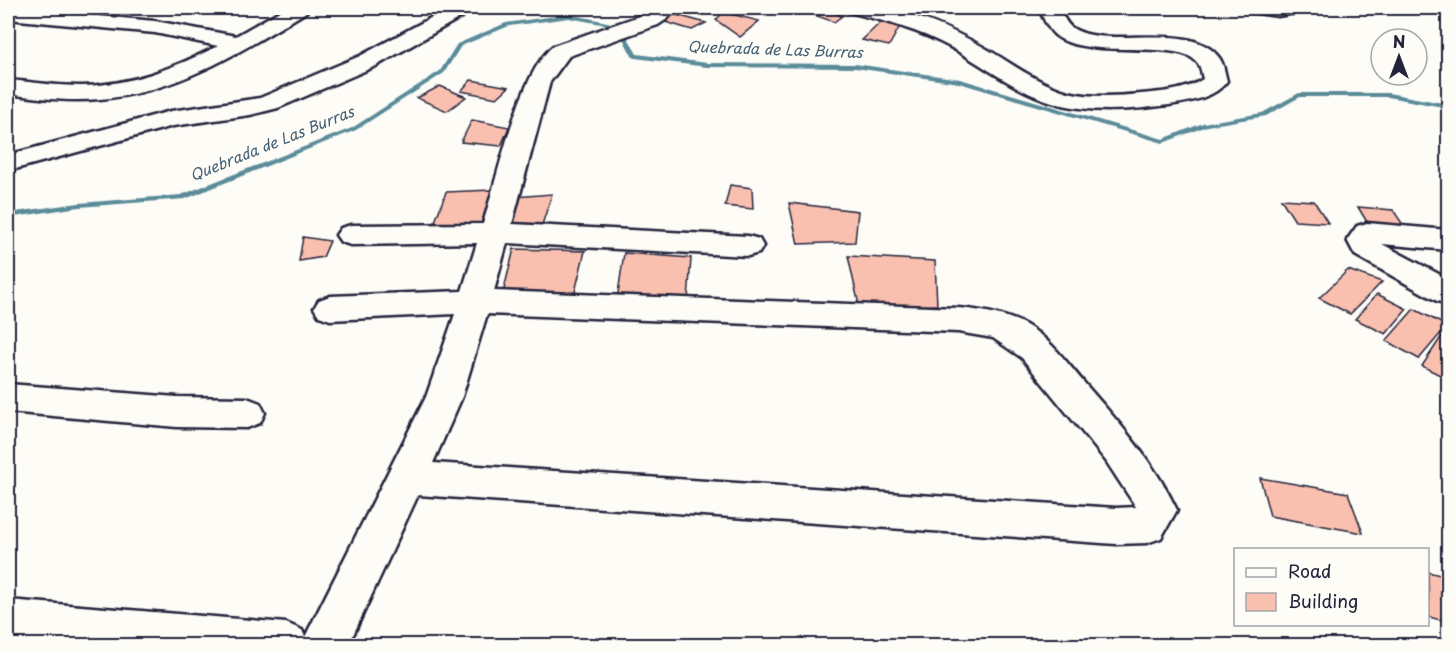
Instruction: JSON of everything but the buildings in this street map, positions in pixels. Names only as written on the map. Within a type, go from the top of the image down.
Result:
[{"type":"street","points":[[8,87],[80,93],[139,87],[159,81],[238,43],[299,8]]},
{"type":"street","points":[[8,163],[171,119],[250,108],[269,103],[368,61],[463,8]]},
{"type":"street","points":[[324,645],[407,478],[444,397],[475,302],[538,82],[555,56],[588,40],[660,15],[667,8]]},
{"type":"street","points":[[856,8],[903,20],[945,36],[1027,83],[1061,97],[1084,101],[1132,102],[1181,96],[1206,89],[1215,81],[1215,70],[1211,64],[1204,56],[1194,51],[1178,45],[1156,42],[1085,41],[1062,31],[1048,8]]},
{"type":"street","points":[[1257,8],[1278,10],[1295,8]]},
{"type":"street","points":[[8,13],[155,27],[238,43]]},
{"type":"street","points":[[351,236],[494,233],[748,246]]},
{"type":"street","points":[[1449,240],[1367,233],[1362,240],[1366,248],[1449,293]]},
{"type":"street","points":[[330,308],[475,302],[958,320],[993,324],[1020,337],[1056,373],[1131,463],[1147,486],[1157,510],[1148,525],[1116,526],[407,478]]},
{"type":"street","points":[[8,398],[177,412],[247,413]]},
{"type":"street","points":[[8,622],[286,645]]},
{"type":"waterway","name":"Quebrada de Las Burras","points":[[8,216],[79,205],[182,197],[354,129],[442,72],[459,45],[508,24],[569,16],[619,26],[635,56],[707,65],[855,66],[960,81],[1163,141],[1205,124],[1264,115],[1299,95],[1388,95],[1448,106]]}]
